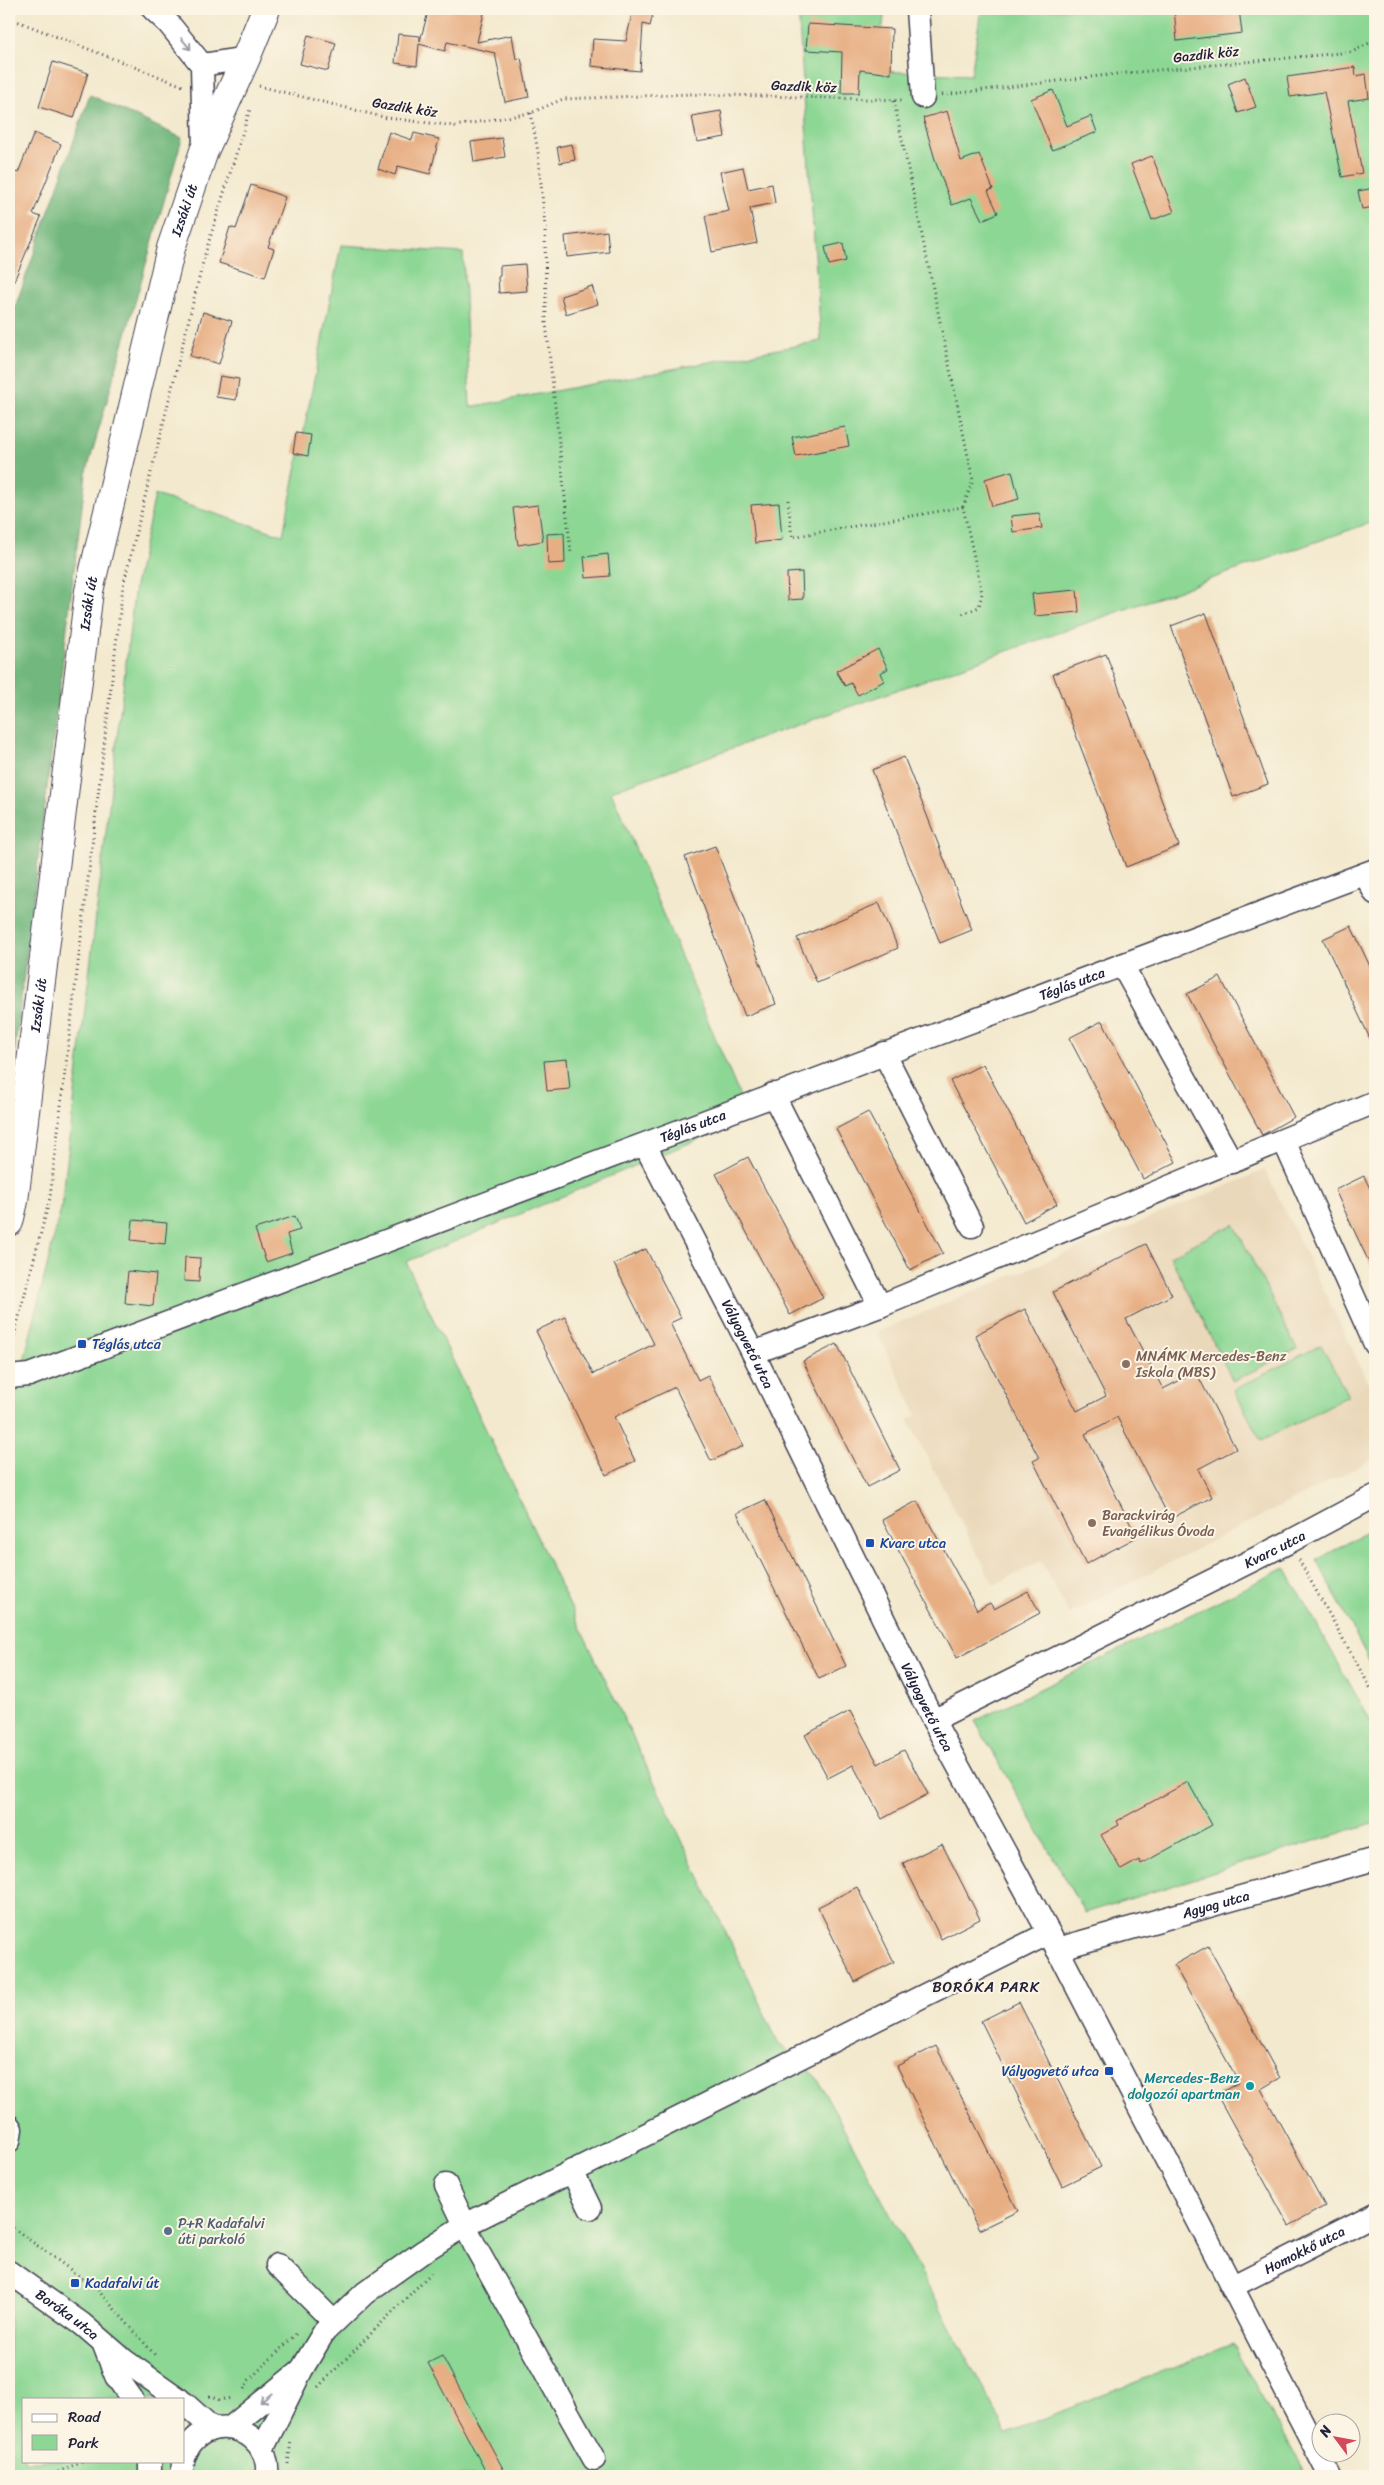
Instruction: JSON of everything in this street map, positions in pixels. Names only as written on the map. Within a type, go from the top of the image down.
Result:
[{"type":"main road","name":"Izsáki út","points":[[9,1222],[15,1192],[88,592],[171,248],[204,151],[251,79],[266,9]]},
{"type":"street","points":[[152,9],[172,16],[202,65],[204,151]]},
{"type":"street","points":[[916,9],[923,97]]},
{"type":"street","points":[[202,65],[251,79]]},
{"type":"street","name":"Téglás utca","points":[[9,1377],[29,1375],[645,1145],[773,1094],[1122,965],[1372,879]]},
{"type":"street","points":[[1122,965],[1232,1162]]},
{"type":"street","points":[[884,1053],[972,1226]]},
{"type":"street","points":[[773,1094],[880,1306]]},
{"type":"street","points":[[753,1353],[880,1306],[1375,1102]]},
{"type":"street","points":[[1284,1140],[1375,1344]]},
{"type":"street","name":"Vályogvető utca","points":[[645,1145],[753,1353],[933,1720],[1053,1941],[1330,2476]]},
{"type":"street","name":"Kvarc utca","points":[[933,1720],[1289,1542],[1375,1496]]},
{"type":"street","name":"Agyag utca","points":[[302,2369],[324,2332],[334,2322],[387,2276],[465,2225],[572,2171],[1053,1941],[1375,1859]]},
{"type":"street","points":[[9,2126],[11,2130],[9,2141]]},
{"type":"street","points":[[572,2171],[590,2208]]},
{"type":"street","points":[[446,2185],[465,2225],[594,2459]]},
{"type":"street","name":"Homokkő utca","points":[[1233,2286],[1375,2214]]},
{"type":"street","points":[[277,2265],[334,2322]]},
{"type":"street","name":"Boróka utca","points":[[9,2272],[82,2324],[125,2361],[178,2398]]},
{"type":"street","points":[[102,2342],[116,2376],[131,2398]]},
{"type":"street","name":"Boróka utca","points":[[125,2361],[152,2398]]},
{"type":"street","points":[[185,2455],[196,2438],[222,2428],[250,2399],[302,2369]]},
{"type":"street","points":[[262,2450],[279,2419],[302,2369]]},
{"type":"street","points":[[192,2398],[222,2428],[249,2435],[262,2450],[267,2462],[278,2472]]},
{"type":"street","points":[[150,2462],[150,2476]]},
{"type":"street","points":[[182,2476],[183,2462]]},
{"type":"path","points":[[9,18],[203,94]]},
{"type":"path","name":"Gazdik köz","points":[[251,79],[387,118],[455,126],[531,113],[563,99],[692,94],[894,101],[1125,74],[1352,52],[1375,40]]},
{"type":"path","points":[[894,101],[973,480],[963,507],[982,594],[979,607],[962,614]]},
{"type":"path","points":[[9,1355],[50,1198],[123,586],[205,254],[252,104]]},
{"type":"path","points":[[531,113],[538,152],[545,226],[546,323],[571,553]]},
{"type":"path","points":[[788,500],[792,537],[963,507]]},
{"type":"path","points":[[1289,1542],[1375,1696]]},
{"type":"path","points":[[9,2225],[96,2289],[160,2361]]},
{"type":"path","points":[[313,2393],[389,2314],[439,2268]]},
{"type":"path","points":[[192,2398],[218,2400],[233,2398],[238,2395]]},
{"type":"path","points":[[278,2472],[292,2428],[279,2419]]},
{"type":"path","points":[[49,2476],[81,2462]]},
{"type":"shaded area","name":"MNÁMK Mercedes-Benz Iskola (MBS)","points":[[1265,1170],[1375,1396],[1375,1458],[1069,1614],[1041,1561],[994,1585],[908,1420],[917,1415],[877,1332]]},
{"type":"green space","points":[[798,9],[885,9],[877,71],[971,75],[981,9],[1375,9],[1375,521],[611,791],[749,1118],[406,1262],[778,2042],[817,2078],[1007,2433],[1232,2344],[1307,2476],[9,2476],[9,1423],[62,1204],[135,586],[155,495],[283,535],[341,245],[463,253],[470,407],[821,341]]},
{"type":"green space","points":[[90,95],[182,138],[86,474],[9,1095],[9,324]]},
{"type":"green space","points":[[1234,1224],[1297,1349],[1233,1381],[1170,1256]]},
{"type":"green space","points":[[1321,1345],[1348,1396],[1261,1441],[1234,1390]]},
{"type":"green space","points":[[1375,1527],[1375,1672],[1317,1560]]},
{"type":"green space","points":[[1285,1568],[1375,1729],[1375,1822],[1085,1913],[975,1721]]},
{"type":"building","points":[[429,9],[485,9],[477,42],[512,35],[516,59],[521,58],[529,97],[505,102],[495,53],[447,42],[445,51],[419,44],[417,66],[395,63],[398,34],[420,36],[420,41]]},
{"type":"building","points":[[633,9],[654,9],[650,26],[643,24],[640,71],[591,66],[593,39],[626,41]]},
{"type":"building","points":[[1174,9],[1239,9],[1242,33],[1177,41]]},
{"type":"building","points":[[808,24],[892,29],[891,74],[860,70],[859,93],[841,93],[842,52],[806,50]]},
{"type":"building","points":[[308,35],[336,43],[328,71],[300,64]]},
{"type":"building","points":[[53,62],[88,73],[74,118],[39,107]]},
{"type":"building","points":[[1355,67],[1356,76],[1366,74],[1369,98],[1348,101],[1362,173],[1342,177],[1324,92],[1290,97],[1287,77]]},
{"type":"building","points":[[1245,77],[1256,107],[1238,113],[1228,84]]},
{"type":"building","points":[[1053,90],[1067,126],[1091,116],[1097,132],[1052,150],[1031,99]]},
{"type":"building","points":[[721,111],[725,137],[697,142],[692,116]]},
{"type":"building","points":[[947,111],[961,161],[979,154],[993,189],[988,191],[998,213],[982,220],[971,198],[952,205],[936,163],[923,118]]},
{"type":"building","points":[[389,132],[412,140],[414,133],[439,139],[430,174],[398,166],[395,175],[378,169]]},
{"type":"building","points":[[34,133],[61,144],[33,214],[41,217],[9,293],[9,170],[18,173]]},
{"type":"building","points":[[502,138],[505,157],[474,162],[471,142]]},
{"type":"building","points":[[572,144],[575,160],[560,163],[557,147]]},
{"type":"building","points":[[1152,156],[1174,212],[1152,220],[1131,164]]},
{"type":"building","points":[[743,167],[748,189],[772,184],[775,203],[750,208],[757,243],[712,252],[705,216],[729,211],[720,172]]},
{"type":"building","points":[[251,185],[285,197],[268,247],[274,249],[265,277],[219,263],[230,227],[236,229]]},
{"type":"building","points":[[1375,188],[1375,207],[1362,209],[1358,191]]},
{"type":"building","points":[[607,231],[609,252],[567,257],[565,236]]},
{"type":"building","points":[[843,243],[846,261],[829,265],[825,247]]},
{"type":"building","points":[[525,264],[527,291],[499,293],[498,277],[500,276],[500,266]]},
{"type":"building","points":[[592,286],[598,304],[566,314],[561,296]]},
{"type":"building","points":[[203,312],[232,321],[219,364],[190,356]]},
{"type":"building","points":[[220,376],[239,379],[236,400],[216,397]]},
{"type":"building","points":[[845,427],[849,446],[796,456],[792,437]]},
{"type":"building","points":[[296,433],[311,435],[308,456],[293,453]]},
{"type":"building","points":[[1012,471],[1019,499],[992,506],[985,479]]},
{"type":"building","points":[[779,503],[782,540],[755,543],[751,505]]},
{"type":"building","points":[[538,505],[543,541],[518,545],[513,508]]},
{"type":"building","points":[[1039,513],[1042,528],[1013,532],[1011,516]]},
{"type":"building","points":[[564,533],[565,563],[548,564],[547,534]]},
{"type":"building","points":[[608,554],[610,576],[586,578],[584,557]]},
{"type":"building","points":[[802,572],[803,599],[788,600],[787,573]]},
{"type":"building","points":[[1077,590],[1079,612],[1035,616],[1032,594]]},
{"type":"building","points":[[1206,613],[1268,784],[1233,797],[1171,626]]},
{"type":"building","points":[[878,649],[888,669],[880,673],[884,681],[858,695],[851,683],[845,686],[836,671]]},
{"type":"building","points":[[1106,654],[1179,846],[1126,867],[1053,674]]},
{"type":"building","points":[[904,757],[972,930],[940,943],[872,770]]},
{"type":"building","points":[[715,846],[776,1004],[745,1016],[685,857]]},
{"type":"building","points":[[879,903],[898,948],[817,983],[797,938]]},
{"type":"building","points":[[1351,926],[1375,977],[1375,1049],[1323,939]]},
{"type":"building","points":[[1220,977],[1294,1117],[1262,1135],[1187,994]]},
{"type":"building","points":[[1102,1021],[1176,1162],[1143,1179],[1069,1038]]},
{"type":"building","points":[[567,1059],[570,1089],[547,1091],[544,1061]]},
{"type":"building","points":[[983,1064],[1057,1204],[1024,1222],[950,1081]]},
{"type":"building","points":[[868,1112],[943,1253],[910,1270],[836,1129]]},
{"type":"building","points":[[748,1157],[823,1298],[790,1315],[716,1174]]},
{"type":"building","points":[[1364,1176],[1375,1199],[1375,1275],[1335,1190]]},
{"type":"building","points":[[295,1216],[300,1230],[287,1234],[292,1253],[266,1262],[255,1229]]},
{"type":"building","points":[[133,1220],[167,1223],[165,1244],[131,1240]]},
{"type":"building","points":[[1146,1244],[1172,1295],[1126,1319],[1163,1389],[1196,1372],[1236,1449],[1198,1469],[1212,1497],[1170,1519],[1117,1417],[1085,1434],[1137,1537],[1086,1564],[1033,1461],[1039,1458],[975,1335],[1025,1309],[1077,1411],[1106,1396],[1053,1292]]},
{"type":"building","points":[[646,1249],[681,1318],[670,1323],[698,1380],[708,1375],[743,1446],[711,1461],[675,1387],[614,1417],[635,1461],[606,1475],[536,1331],[565,1317],[593,1374],[654,1344],[614,1264]]},
{"type":"building","points":[[185,1257],[200,1258],[199,1282],[184,1281]]},
{"type":"building","points":[[128,1271],[156,1274],[153,1306],[125,1303]]},
{"type":"building","points":[[837,1344],[900,1470],[867,1487],[803,1361]]},
{"type":"building","points":[[765,1500],[846,1666],[819,1679],[737,1513]]},
{"type":"building","points":[[917,1501],[977,1610],[990,1603],[994,1609],[1028,1591],[1040,1613],[957,1658],[882,1520]]},
{"type":"building","points":[[850,1711],[878,1764],[904,1750],[928,1794],[882,1819],[853,1765],[828,1778],[805,1735]]},
{"type":"building","points":[[1188,1782],[1212,1825],[1141,1864],[1139,1860],[1121,1870],[1101,1835],[1119,1825],[1117,1821]]},
{"type":"building","points":[[942,1844],[980,1919],[941,1939],[903,1863]]},
{"type":"building","points":[[857,1887],[894,1962],[855,1982],[818,1907]]},
{"type":"building","name":"Mercedes-Benz dolgozói apartman","points":[[1208,1946],[1280,2078],[1261,2089],[1325,2206],[1289,2226],[1217,2095],[1239,2083],[1174,1965]]},
{"type":"building","points":[[1019,2002],[1101,2167],[1062,2186],[981,2021]]},
{"type":"building","points":[[936,2046],[1018,2211],[979,2230],[897,2066]]},
{"type":"building","points":[[442,2356],[507,2476],[488,2476],[428,2363]]},
{"type":"place","name":"Téglás utca","points":[[82,1344]]},
{"type":"place","name":"MNÁMK Mercedes-Benz Iskola (MBS)","points":[[1126,1364]]},
{"type":"place","name":"Barackvirág Evangélikus Óvoda","points":[[1092,1523]]},
{"type":"place","name":"Kvarc utca","points":[[870,1543]]},
{"type":"place","name":"Vályogvető utca","points":[[1109,2071]]},
{"type":"place","name":"Mercedes-Benz dolgozói apartman","points":[[1250,2086]]},
{"type":"place","name":"P+R Kadafalvi úti parkoló","points":[[168,2231]]},
{"type":"place","name":"Kadafalvi út","points":[[75,2283]]},
{"type":"district","name":"BORÓKA PARK","points":[[986,1987]]}]
